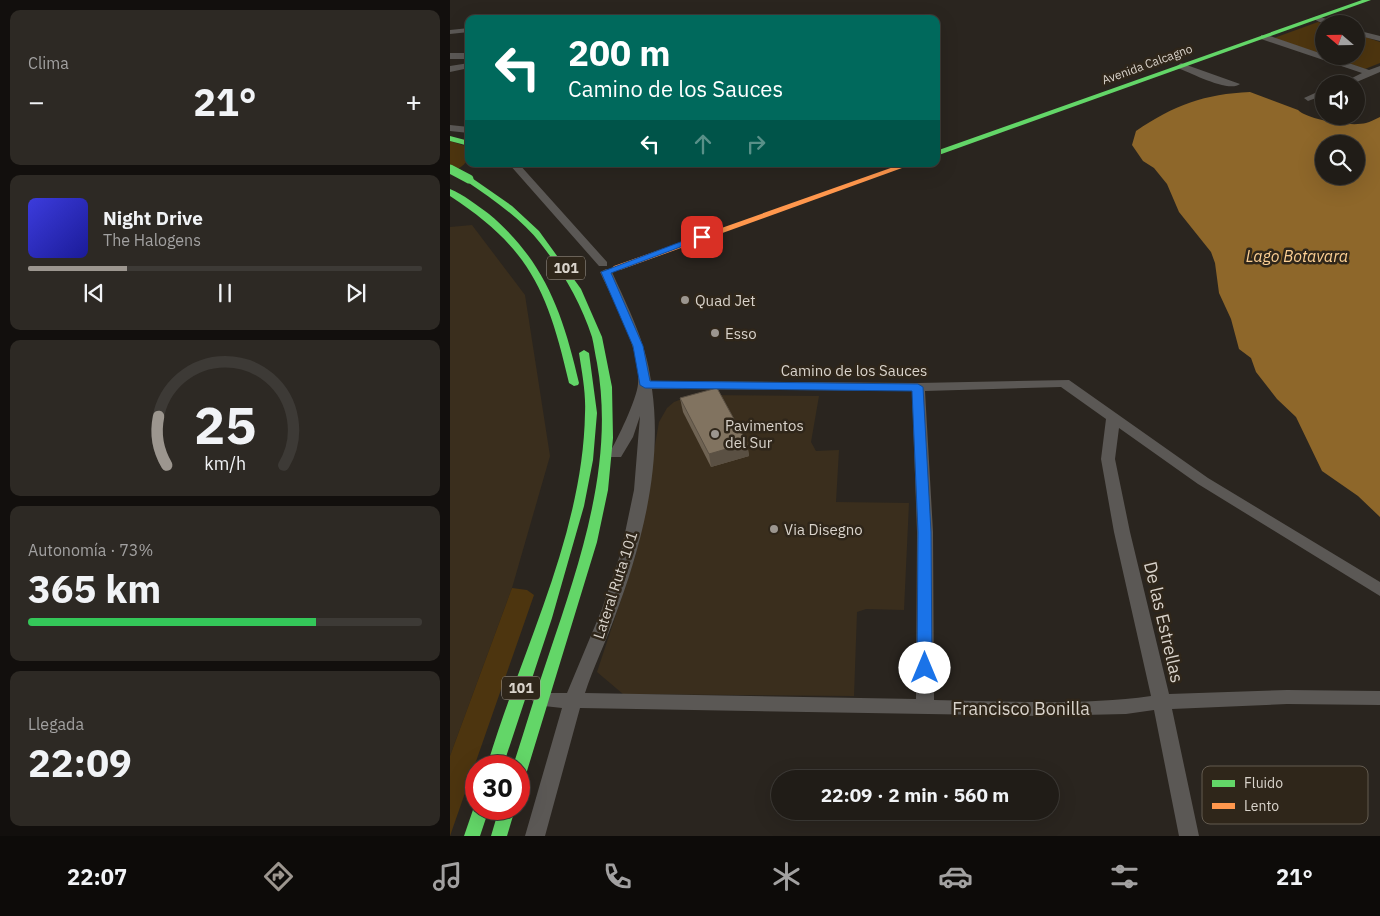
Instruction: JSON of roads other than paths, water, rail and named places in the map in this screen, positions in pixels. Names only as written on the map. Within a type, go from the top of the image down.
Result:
[{"type":"main road","name":"Avenida Calcagno","points":[[1326,15],[1368,0]]},
{"type":"main road","name":"Avenida Calcagno","points":[[940,153],[1315,19]]},
{"type":"main road","points":[[452,133],[465,141]]},
{"type":"main road","points":[[467,167],[455,182],[476,207],[498,226],[540,275],[560,320],[577,398]]},
{"type":"main road","points":[[614,266],[900,167]]},
{"type":"main road","name":"101","points":[[450,169],[455,182],[492,207],[522,234],[546,264],[560,286]]},
{"type":"main road","name":"101","points":[[455,182],[503,202],[532,228],[570,275],[586,306],[603,361],[608,393],[609,437],[601,506],[587,558],[524,755]]},
{"type":"main road","name":"101","points":[[499,755],[578,515],[584,485],[589,427],[589,382],[581,339]]},
{"type":"main road","points":[[606,472],[616,454],[619,413],[618,379]]},
{"type":"main road","points":[[579,416],[589,427]]},
{"type":"main road","points":[[472,836],[477,820]]},
{"type":"main road","points":[[498,836],[503,820]]},
{"type":"street","points":[[450,32],[465,30]]},
{"type":"street","points":[[1365,35],[1380,39]]},
{"type":"street","points":[[1264,37],[1369,74]]},
{"type":"street","points":[[450,56],[465,56]]},
{"type":"street","points":[[1181,66],[1221,82],[1236,84]]},
{"type":"street","points":[[450,69],[465,67]]},
{"type":"street","points":[[1365,76],[1380,69]]},
{"type":"street","points":[[1308,98],[1315,95]]},
{"type":"street","points":[[452,133],[465,131]]},
{"type":"street","name":"Lateral Ruta 101","points":[[517,167],[614,266],[638,346],[645,385],[646,451],[633,531],[610,609],[573,700],[535,836]]},
{"type":"street","name":"Camino de los Sauces","points":[[645,385],[918,387],[1064,383],[1113,417]]},
{"type":"street","points":[[616,454],[626,437],[645,385]]},
{"type":"street","points":[[918,387],[925,532],[925,707]]},
{"type":"street","points":[[1113,417],[1203,481],[1380,590]]},
{"type":"street","name":"De las Estrellas","points":[[1113,417],[1108,459],[1122,532],[1162,702],[1189,836]]},
{"type":"street","name":"Francisco Bonilla","points":[[541,700],[1050,709],[1126,707],[1162,702],[1287,697],[1380,698]]},
{"type":"water","name":"Lago Botavara","points":[[1250,92],[1315,118],[1315,125],[1365,125],[1380,117],[1380,517],[1358,496],[1322,471],[1296,417],[1277,399],[1256,372],[1251,358],[1239,349],[1231,319],[1219,293],[1215,263],[1211,252],[1179,212],[1167,184],[1154,168],[1143,161],[1132,145],[1136,131],[1150,122],[1177,108],[1204,98]]},
{"type":"place","name":"Quad Jet","points":[[685,300]]},
{"type":"place","name":"Esso","points":[[715,333]]},
{"type":"place","name":"Pavimentos del Sur","points":[[715,434]]},
{"type":"place","name":"Via Disegno","points":[[774,529]]}]
